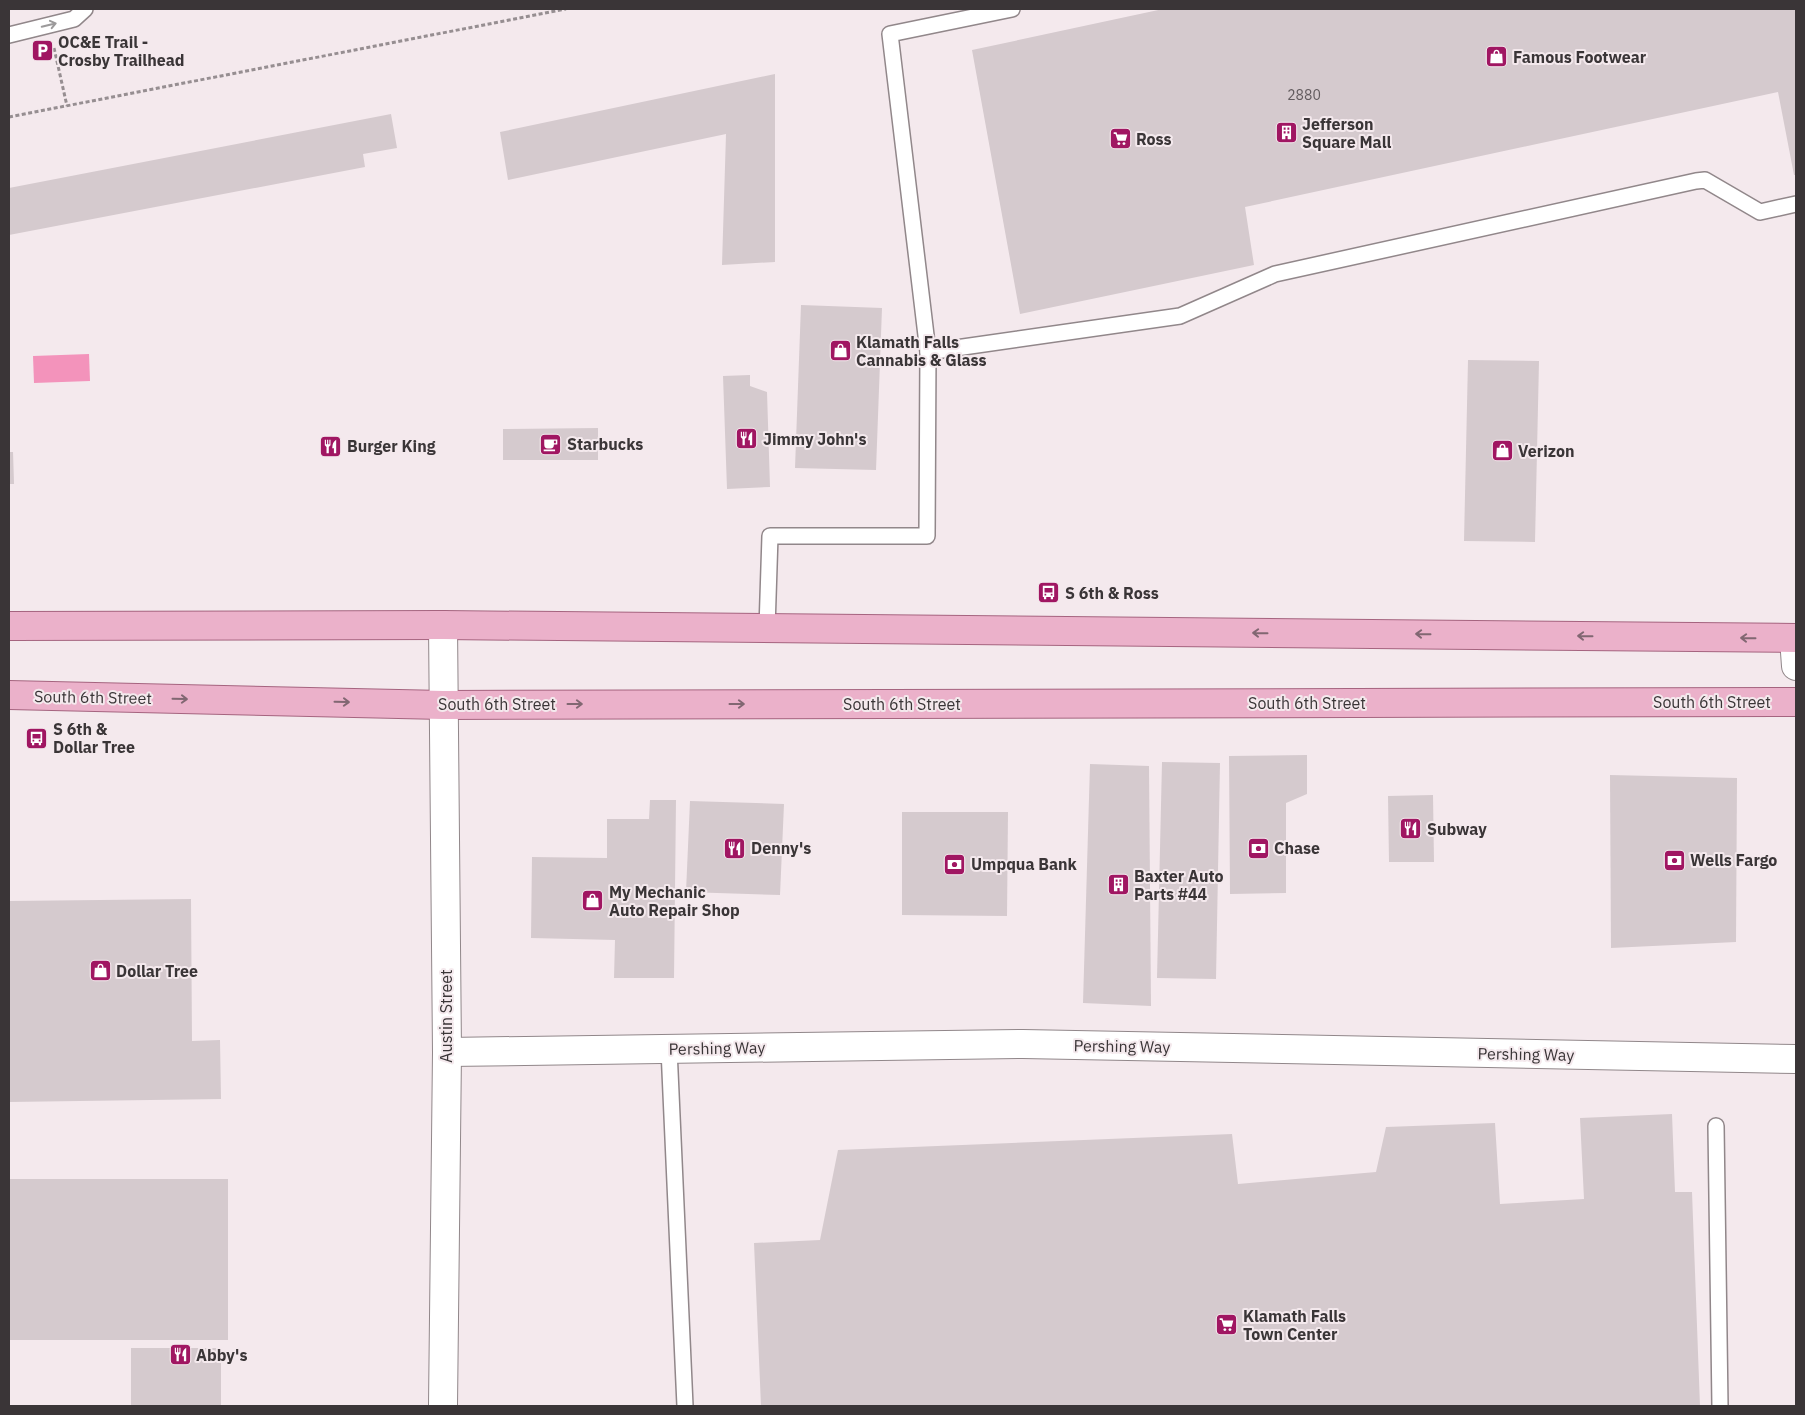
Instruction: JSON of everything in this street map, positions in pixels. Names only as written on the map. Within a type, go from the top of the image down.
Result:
[{"type":"main road","points":[[9,626],[443,625],[1795,638]]},
{"type":"main road","name":"South 6th Street","points":[[9,695],[443,705],[1796,702]]},
{"type":"street","name":"Austin Street","points":[[443,625],[447,1052],[443,1406]]},
{"type":"street","points":[[1795,638],[1796,666]]},
{"type":"street","name":"Pershing Way","points":[[447,1052],[1023,1044],[1796,1059]]},
{"type":"lane","points":[[9,35],[74,18],[85,9]]},
{"type":"lane","points":[[767,628],[770,536],[928,536],[928,352],[890,34],[1012,9]]},
{"type":"lane","points":[[928,352],[1180,316],[1276,274],[1696,181],[1705,180],[1760,212],[1796,204]]},
{"type":"lane","points":[[668,1049],[685,1406]]},
{"type":"lane","points":[[1716,1126],[1720,1406]]},
{"type":"path","points":[[9,117],[566,9]]},
{"type":"path","points":[[49,25],[67,106]]},
{"type":"shaded area","points":[[89,354],[90,381],[34,383],[33,356]]},
{"type":"building","name":"Jefferson Square Mall","points":[[1163,9],[1796,9],[1796,175],[1794,175],[1778,92],[1245,207],[1254,265],[1020,314],[972,50]]},
{"type":"building","points":[[775,74],[775,262],[722,265],[726,134],[508,180],[500,132]]},
{"type":"building","points":[[391,114],[397,148],[363,154],[365,167],[9,235],[9,188]]},
{"type":"building","points":[[801,305],[882,308],[876,470],[795,468]]},
{"type":"building","name":"Verizon","points":[[1468,360],[1539,361],[1535,542],[1464,541]]},
{"type":"building","name":"Jimmy John's","points":[[750,375],[750,386],[767,392],[770,487],[727,489],[723,376]]},
{"type":"building","name":"Starbucks","points":[[598,428],[598,460],[503,460],[503,429]]},
{"type":"building","points":[[9,452],[13,452],[14,484],[9,484]]},
{"type":"building","name":"Chase","points":[[1307,755],[1307,794],[1286,803],[1286,893],[1230,894],[1229,756]]},
{"type":"building","points":[[1162,762],[1220,763],[1216,979],[1157,978]]},
{"type":"building","name":"Baxter Auto Parts #44","points":[[1090,764],[1149,766],[1151,1006],[1083,1003]]},
{"type":"building","name":"Wells Fargo","points":[[1610,775],[1737,778],[1736,942],[1611,948]]},
{"type":"building","name":"Subway","points":[[1433,795],[1434,862],[1389,862],[1388,796]]},
{"type":"building","points":[[650,800],[676,800],[674,978],[614,978],[615,940],[531,938],[532,857],[607,858],[607,819],[649,819]]},
{"type":"building","name":"Denny's","points":[[690,801],[784,804],[780,895],[686,892]]},
{"type":"building","name":"Umpqua Bank","points":[[902,812],[1008,812],[1007,916],[902,915]]},
{"type":"building","name":"Dollar Tree","points":[[191,899],[192,1041],[220,1040],[221,1099],[9,1102],[9,901]]},
{"type":"building","name":"Klamath Falls Town Center","points":[[1672,1114],[1675,1192],[1692,1192],[1700,1406],[761,1406],[754,1243],[820,1240],[838,1150],[1232,1134],[1238,1184],[1376,1172],[1386,1127],[1495,1123],[1500,1204],[1584,1199],[1580,1118]]},
{"type":"building","points":[[9,1179],[228,1179],[228,1340],[9,1340]]},
{"type":"building","points":[[131,1348],[221,1348],[221,1406],[131,1406]]},
{"type":"place","name":"OC&E Trail - Crosby Trailhead","points":[[42,51]]},
{"type":"place","name":"Famous Footwear","points":[[1497,57]]},
{"type":"place","name":"Jefferson Square Mall","points":[[1286,133]]},
{"type":"place","name":"Ross","points":[[1120,139]]},
{"type":"place","name":"Klamath Falls Cannabis & Glass","points":[[840,351]]},
{"type":"place","name":"Jimmy John's","points":[[747,439]]},
{"type":"place","name":"Starbucks","points":[[551,444]]},
{"type":"place","name":"Burger King","points":[[331,446]]},
{"type":"place","name":"Verizon","points":[[1502,451]]},
{"type":"place","name":"S 6th & Ross","points":[[1049,593]]},
{"type":"place","name":"S 6th & Dollar Tree","points":[[37,738]]},
{"type":"place","name":"Subway","points":[[1411,829]]},
{"type":"place","name":"Denny's","points":[[735,848]]},
{"type":"place","name":"Chase","points":[[1258,848]]},
{"type":"place","name":"Wells Fargo","points":[[1674,860]]},
{"type":"place","name":"Umpqua Bank","points":[[955,864]]},
{"type":"place","name":"Baxter Auto Parts #44","points":[[1118,885]]},
{"type":"place","name":"My Mechanic Auto Repair Shop","points":[[593,901]]},
{"type":"place","name":"Dollar Tree","points":[[100,971]]},
{"type":"place","name":"Klamath Falls Town Center","points":[[1227,1325]]},
{"type":"place","name":"Abby's","points":[[180,1355]]}]
